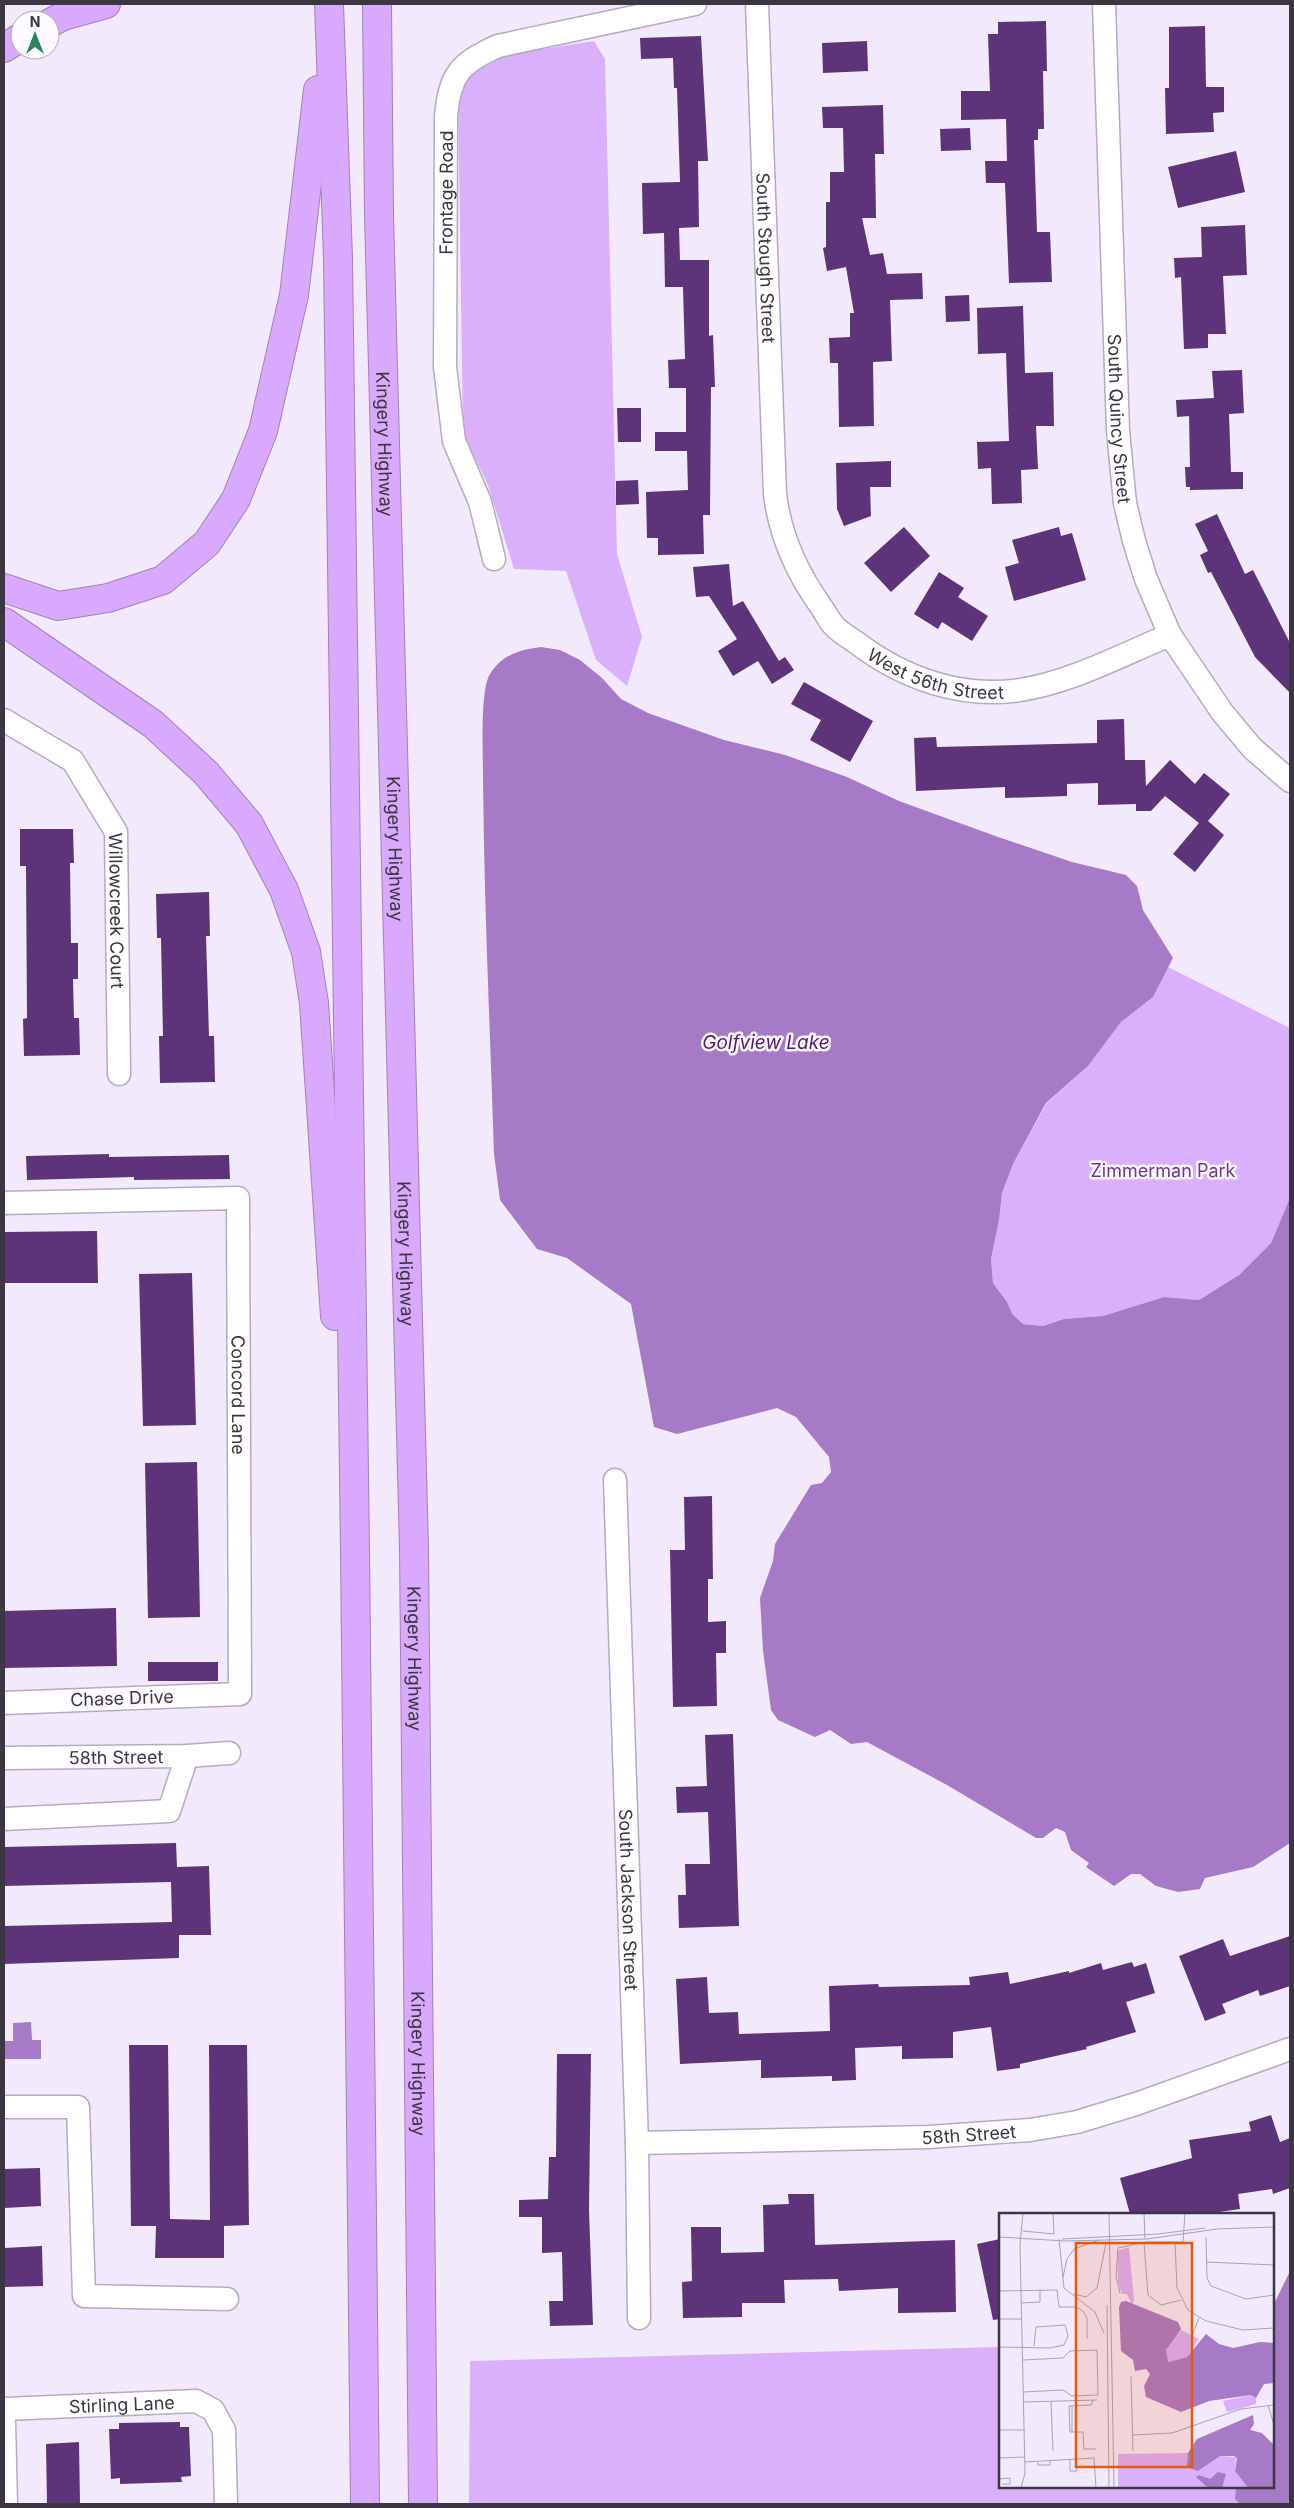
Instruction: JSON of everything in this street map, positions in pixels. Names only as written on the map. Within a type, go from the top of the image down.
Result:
[{"type":"highway","points":[[60,18],[106,4]]},
{"type":"highway","points":[[4,588],[58,606],[108,598],[164,580],[208,543],[236,499],[263,431],[294,295],[329,4]]},
{"type":"highway","points":[[329,4],[338,258],[365,2504]]},
{"type":"highway","name":"Kingery Highway","points":[[377,4],[379,216],[414,1548],[423,2504]]},
{"type":"highway","points":[[4,622],[153,724],[206,774],[249,824],[284,890],[306,952],[314,1003],[330,1250],[355,1552]]},
{"type":"street","name":"Frontage Road","points":[[494,558],[480,502],[454,441],[445,367],[446,116],[448,92],[457,74],[473,57],[498,46],[695,4]]},
{"type":"street","name":"South Stough Street","points":[[757,4],[777,510]]},
{"type":"street","name":"South Quincy Street","points":[[1104,4],[1119,462],[1134,541],[1146,579],[1170,635],[1234,726],[1252,748],[1290,781]]},
{"type":"street","name":"West 56th Street","points":[[777,510],[780,527],[796,567],[835,627],[872,654],[919,679],[961,689],[987,692],[1019,690],[1051,684],[1079,674],[1170,635]]},
{"type":"street","name":"Willowcreek Court","points":[[4,720],[73,761],[116,832],[119,1074]]},
{"type":"street","name":"Concord Lane","points":[[4,1203],[238,1198],[240,1694]]},
{"type":"street","name":"South Jackson Street","points":[[615,1480],[637,2143],[639,2318]]},
{"type":"street","name":"Chase Drive","points":[[4,1703],[240,1694]]},
{"type":"street","name":"58th Street","points":[[4,1758],[187,1756],[229,1753]]},
{"type":"street","points":[[4,1819],[169,1811],[187,1756]]},
{"type":"street","name":"58th Street","points":[[637,2143],[929,2137],[1030,2130],[1077,2122],[1136,2104],[1290,2049]]},
{"type":"street","points":[[4,2107],[78,2107],[84,2296],[227,2299]]},
{"type":"street","name":"Stirling Lane","points":[[4,2410],[196,2401],[212,2410],[224,2430],[226,2504]]},
{"type":"street","points":[[4,2424],[6,2504]]},
{"type":"green space","points":[[594,41],[605,59],[617,554],[642,637],[627,686],[596,660],[566,571],[514,569],[488,485],[463,433],[458,91],[471,70],[498,56]]},
{"type":"green space","name":"Zimmerman Park","points":[[1168,967],[1290,1028],[1290,1198],[1271,1243],[1239,1275],[1199,1300],[1164,1297],[1103,1316],[1064,1319],[1043,1326],[1023,1324],[1011,1314],[1007,1302],[993,1283],[991,1259],[1002,1193],[1013,1164],[1047,1103],[1088,1066],[1121,1022],[1153,997]]},
{"type":"green space","points":[[999,2347],[999,2488],[1236,2488],[1235,2499],[1241,2504],[469,2504],[470,2361]]},
{"type":"water","name":"Golfview Lake","points":[[541,647],[560,650],[580,660],[602,678],[621,699],[648,713],[724,740],[785,755],[847,777],[899,801],[998,837],[1072,862],[1126,875],[1137,886],[1143,910],[1173,958],[1153,997],[1121,1022],[1088,1066],[1046,1103],[1013,1164],[1002,1193],[991,1259],[993,1283],[1007,1302],[1012,1314],[1023,1324],[1043,1326],[1064,1319],[1103,1316],[1164,1297],[1199,1300],[1239,1275],[1271,1243],[1290,1198],[1290,1843],[1253,1867],[1205,1878],[1200,1889],[1178,1892],[1156,1886],[1140,1874],[1131,1874],[1114,1886],[1086,1867],[1089,1863],[1071,1850],[1065,1832],[1056,1828],[1043,1838],[1036,1838],[947,1785],[867,1742],[851,1744],[830,1730],[815,1737],[778,1720],[771,1710],[763,1651],[760,1598],[773,1561],[775,1544],[811,1485],[822,1483],[831,1472],[829,1457],[796,1417],[777,1408],[677,1434],[654,1427],[631,1304],[567,1258],[537,1249],[500,1200],[494,1154],[487,965],[483,707],[490,674],[500,662],[512,654]]},
{"type":"water","points":[[31,2022],[32,2040],[41,2040],[41,2059],[4,2059],[4,2041],[13,2041],[13,2023]]},
{"type":"water","points":[[1290,2271],[1290,2504],[1240,2504],[1235,2499],[1236,2488],[1274,2488],[1274,2304]]},
{"type":"building","points":[[1046,21],[1047,71],[1043,71],[1044,129],[1038,129],[1038,140],[1034,140],[1037,232],[1050,232],[1052,282],[1009,283],[1005,183],[986,183],[985,161],[1007,161],[1006,119],[961,120],[961,91],[990,91],[988,34],[998,34],[998,22]]},
{"type":"building","points":[[1205,26],[1206,87],[1224,87],[1224,112],[1213,113],[1214,132],[1166,134],[1165,88],[1169,88],[1169,27]]},
{"type":"building","points":[[701,36],[708,161],[698,161],[699,227],[679,228],[680,260],[709,260],[709,336],[713,335],[715,387],[711,387],[710,515],[703,515],[704,554],[658,555],[658,538],[647,538],[646,492],[688,490],[687,451],[655,451],[655,432],[686,432],[686,388],[669,388],[668,360],[685,359],[683,287],[665,287],[664,233],[643,234],[642,183],[680,182],[677,88],[674,88],[673,58],[641,59],[640,38]]},
{"type":"building","points":[[867,41],[868,71],[823,73],[822,43]]},
{"type":"building","points":[[883,105],[884,154],[875,154],[876,218],[862,218],[870,255],[883,253],[887,274],[922,273],[923,299],[890,300],[892,361],[873,362],[874,426],[839,427],[838,363],[830,363],[829,338],[850,337],[850,313],[854,313],[846,267],[827,271],[823,248],[826,247],[826,202],[830,202],[830,172],[844,172],[843,128],[823,128],[822,107]]},
{"type":"building","points":[[970,128],[971,150],[941,151],[940,129]]},
{"type":"building","points":[[1236,151],[1245,192],[1178,208],[1168,167]]},
{"type":"building","points":[[1245,225],[1247,275],[1223,276],[1226,334],[1208,334],[1208,348],[1184,349],[1181,277],[1175,278],[1174,258],[1202,257],[1201,227]]},
{"type":"building","points":[[969,295],[970,321],[946,322],[945,296]]},
{"type":"building","points":[[1023,306],[1025,373],[1053,372],[1054,426],[1036,426],[1038,469],[1021,470],[1022,503],[992,504],[991,468],[978,469],[977,442],[1009,441],[1006,353],[978,354],[977,308]]},
{"type":"building","points":[[1242,370],[1244,413],[1229,414],[1231,472],[1243,472],[1243,489],[1190,490],[1190,487],[1186,487],[1185,467],[1190,467],[1189,416],[1177,417],[1176,400],[1214,398],[1212,371]]},
{"type":"building","points":[[617,408],[641,408],[641,442],[618,442]]},
{"type":"building","points":[[891,461],[891,487],[870,487],[871,516],[844,526],[837,509],[836,463]]},
{"type":"building","points":[[638,480],[639,504],[616,505],[616,481]]},
{"type":"building","points":[[1217,514],[1245,574],[1253,570],[1290,643],[1290,693],[1255,657],[1211,572],[1208,573],[1200,555],[1208,551],[1195,524]]},
{"type":"building","points":[[904,527],[930,556],[891,592],[864,563]]},
{"type":"building","points":[[1059,527],[1061,536],[1072,533],[1086,580],[1014,601],[1005,567],[1019,563],[1012,540]]},
{"type":"building","points":[[729,564],[733,606],[743,601],[779,661],[785,657],[794,670],[772,684],[758,661],[733,676],[718,651],[737,639],[709,596],[696,597],[693,567]]},
{"type":"building","points":[[939,572],[964,588],[958,597],[988,616],[972,641],[942,622],[938,629],[914,614]]},
{"type":"building","points":[[804,682],[873,721],[850,762],[810,740],[821,720],[791,704]]},
{"type":"building","points":[[1124,719],[1125,760],[1145,760],[1146,786],[1170,760],[1195,784],[1204,773],[1230,794],[1208,821],[1224,835],[1195,872],[1173,854],[1199,823],[1165,796],[1151,811],[1136,811],[1136,804],[1098,805],[1098,783],[1067,784],[1067,796],[1005,798],[1005,787],[916,791],[914,738],[936,737],[937,747],[1097,743],[1097,720]]},
{"type":"building","points":[[20,829],[73,829],[74,863],[70,863],[71,943],[78,943],[78,979],[73,979],[74,1018],[79,1018],[80,1055],[24,1056],[23,1019],[27,1018],[26,866],[20,866]]},
{"type":"building","points":[[209,892],[210,936],[206,936],[209,1036],[214,1036],[215,1082],[160,1083],[159,1036],[163,1036],[161,938],[157,938],[156,894]]},
{"type":"building","points":[[109,1154],[109,1157],[229,1155],[230,1179],[134,1180],[134,1177],[27,1180],[26,1156]]},
{"type":"building","points":[[97,1231],[98,1283],[4,1283],[4,1232]]},
{"type":"building","points":[[192,1273],[196,1425],[143,1426],[139,1274]]},
{"type":"building","points":[[197,1462],[200,1617],[148,1618],[145,1463]]},
{"type":"building","points":[[712,1496],[713,1579],[708,1579],[708,1622],[726,1621],[726,1653],[716,1653],[717,1706],[673,1707],[670,1550],[685,1550],[684,1497]]},
{"type":"building","points":[[116,1608],[117,1666],[4,1668],[4,1611]]},
{"type":"building","points":[[148,1662],[218,1662],[218,1681],[148,1681]]},
{"type":"building","points":[[733,1734],[739,1926],[679,1928],[678,1895],[686,1895],[685,1864],[710,1864],[708,1812],[677,1813],[676,1787],[707,1786],[705,1735]]},
{"type":"building","points":[[176,1843],[177,1867],[209,1866],[211,1935],[179,1935],[179,1958],[4,1964],[4,1926],[172,1922],[171,1882],[4,1886],[4,1847]]},
{"type":"building","points":[[1290,1936],[1290,1986],[1260,1996],[1258,1990],[1222,2004],[1226,2013],[1205,2021],[1179,1956],[1223,1939],[1230,1956]]},
{"type":"building","points":[[1132,1962],[1134,1967],[1146,1963],[1155,1993],[1126,2002],[1136,2032],[1086,2047],[1087,2049],[1020,2064],[1020,2068],[997,2071],[991,2027],[953,2032],[953,2058],[902,2059],[902,2046],[855,2048],[856,2080],[832,2081],[832,2076],[761,2078],[761,2060],[680,2064],[676,1979],[707,1977],[709,2013],[738,2012],[739,2034],[830,2031],[829,1986],[878,1984],[879,1987],[970,1985],[969,1977],[1008,1972],[1010,1984],[1069,1971],[1069,1973],[1101,1963],[1103,1970]]},
{"type":"building","points":[[129,2045],[168,2045],[170,2219],[210,2220],[209,2045],[247,2045],[249,2225],[224,2226],[224,2258],[155,2258],[156,2226],[131,2226]]},
{"type":"building","points":[[557,2054],[591,2054],[589,2210],[593,2325],[550,2326],[549,2301],[563,2301],[562,2252],[542,2253],[542,2217],[519,2217],[519,2200],[548,2199],[549,2157],[556,2157]]},
{"type":"building","points":[[1271,2115],[1280,2142],[1290,2138],[1290,2188],[1273,2194],[1272,2189],[1238,2194],[1240,2209],[1212,2213],[1130,2213],[1120,2178],[1192,2158],[1189,2140],[1251,2131],[1249,2122]]},
{"type":"building","points":[[40,2168],[41,2206],[4,2208],[4,2169]]},
{"type":"building","points":[[788,2194],[814,2194],[815,2245],[955,2240],[956,2312],[898,2313],[898,2288],[839,2291],[838,2279],[784,2280],[785,2303],[742,2303],[742,2317],[683,2318],[682,2282],[692,2281],[691,2227],[721,2227],[721,2253],[764,2252],[763,2205],[789,2204]]},
{"type":"building","points":[[999,2239],[999,2319],[993,2320],[977,2244]]},
{"type":"building","points":[[42,2246],[43,2286],[4,2287],[4,2248]]},
{"type":"building","points":[[180,2422],[180,2427],[189,2427],[191,2476],[181,2477],[182,2482],[120,2484],[120,2478],[111,2479],[109,2429],[119,2429],[119,2423]]},
{"type":"building","points":[[79,2442],[80,2504],[47,2504],[46,2444]]}]
